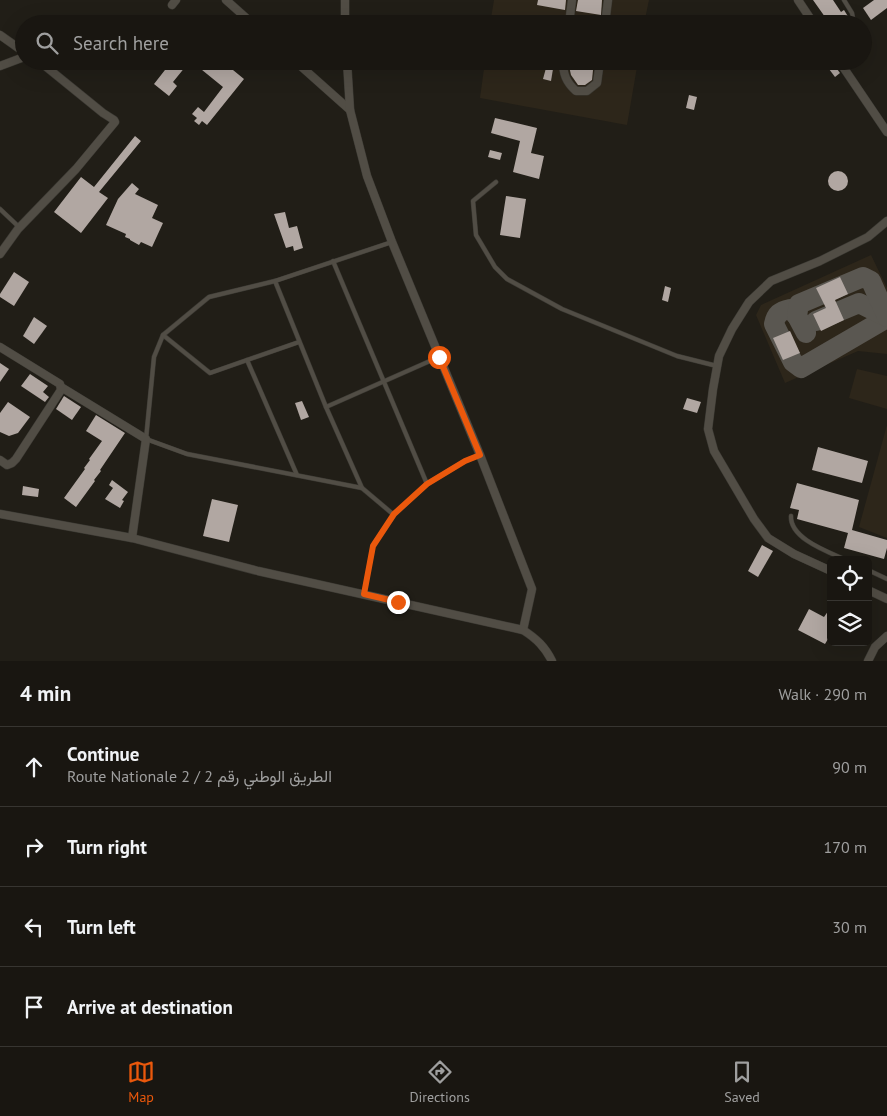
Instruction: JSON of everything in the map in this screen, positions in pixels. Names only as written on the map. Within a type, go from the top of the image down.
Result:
[{"type":"street","points":[[226,0],[243,15]]},
{"type":"street","points":[[345,0],[345,15]]},
{"type":"street","points":[[570,15],[572,0]]},
{"type":"street","points":[[606,15],[608,0]]},
{"type":"street","points":[[798,0],[808,15]]},
{"type":"street","points":[[0,35],[15,46]]},
{"type":"street","points":[[0,66],[15,60]]},
{"type":"street","points":[[0,254],[19,227],[76,169],[115,122],[50,70]]},
{"type":"street","points":[[305,70],[350,110]]},
{"type":"street","points":[[348,70],[350,110],[367,176],[532,589],[523,630]]},
{"type":"street","points":[[563,70],[570,85],[576,91],[587,90],[597,83],[599,70]]},
{"type":"street","points":[[846,72],[887,132]]},
{"type":"street","points":[[827,570],[794,554],[768,538],[754,519],[714,451],[708,429],[717,366],[719,356],[732,329],[749,302],[771,281],[820,261],[868,237],[887,221]]},
{"type":"street","points":[[0,347],[146,439],[132,538]]},
{"type":"street","points":[[0,460],[7,465],[16,459],[59,394],[61,387]]},
{"type":"street","points":[[0,514],[132,538],[258,571],[523,630],[539,641],[548,652],[552,661]]},
{"type":"street","points":[[872,592],[887,599]]},
{"type":"street","points":[[868,661],[875,647],[887,636]]},
{"type":"lane","points":[[844,0],[852,15]]},
{"type":"lane","points":[[496,182],[473,201],[476,235],[496,267],[507,279],[562,309],[677,356],[717,366]]},
{"type":"lane","points":[[0,209],[19,227]]},
{"type":"lane","points":[[362,488],[187,454],[146,439],[154,357],[163,334],[209,297],[275,281],[392,242]]},
{"type":"lane","points":[[333,261],[427,484]]},
{"type":"lane","points":[[275,281],[326,407],[362,488],[394,514]]},
{"type":"lane","points":[[163,334],[210,373],[299,342]]},
{"type":"lane","points":[[326,407],[384,383],[439,357]]},
{"type":"lane","points":[[247,360],[297,475]]},
{"type":"lane","points":[[364,594],[373,546],[394,514],[427,484],[465,461],[480,455]]},
{"type":"lane","points":[[791,516],[790,520],[805,540],[838,556]]},
{"type":"lane","points":[[872,572],[887,579]]},
{"type":"shaded area","points":[[494,0],[649,0],[646,15],[492,15]]},
{"type":"shaded area","points":[[484,70],[636,70],[627,125],[480,98]]},
{"type":"shaded area","points":[[871,255],[887,288],[887,354],[858,351],[785,383],[756,315],[761,305]]},
{"type":"shaded area","points":[[857,369],[887,376],[887,409],[849,398]]},
{"type":"shaded area","points":[[887,425],[887,538],[859,527]]},
{"type":"building","points":[[538,0],[566,0],[565,10],[537,5]]},
{"type":"building","points":[[578,0],[602,0],[601,15],[576,11]]},
{"type":"building","points":[[813,0],[833,0],[841,12],[844,10],[847,15],[824,15]]},
{"type":"building","points":[[874,0],[887,0],[887,8],[872,19],[872,15],[868,15],[863,8]]},
{"type":"building","points":[[165,70],[183,70],[173,82],[177,86],[169,96],[154,84]]},
{"type":"building","points":[[202,70],[233,70],[244,79],[207,125],[202,121],[199,125],[194,121],[197,118],[192,114],[198,107],[204,112],[223,87]]},
{"type":"building","points":[[545,70],[553,70],[551,81],[543,79]]},
{"type":"building","points":[[570,70],[593,70],[592,80],[585,85],[578,85]]},
{"type":"building","points":[[830,70],[838,70],[840,73],[835,77]]},
{"type":"building","points":[[689,95],[697,97],[694,110],[686,108]]},
{"type":"building","points":[[495,118],[537,128],[531,153],[544,156],[539,179],[513,172],[520,141],[491,133]]},
{"type":"building","points":[[135,136],[141,141],[99,192],[108,198],[81,233],[54,212],[81,177],[94,187]]},
{"type":"building","points":[[490,150],[502,153],[500,160],[488,157]]},
{"type":"building","points":[[838,171],[845,174],[848,181],[845,188],[838,191],[831,188],[828,181],[831,174]]},
{"type":"building","points":[[132,183],[139,189],[135,194],[158,205],[152,218],[163,223],[152,247],[141,242],[139,245],[125,237],[126,234],[106,225],[118,199]]},
{"type":"building","points":[[506,196],[526,199],[520,238],[500,235]]},
{"type":"building","points":[[285,212],[289,228],[297,226],[303,248],[294,251],[293,246],[286,248],[274,214]]},
{"type":"building","points":[[14,272],[29,282],[14,306],[0,297],[0,294]]},
{"type":"building","points":[[840,277],[848,294],[835,300],[844,320],[821,331],[813,314],[826,308],[816,288]]},
{"type":"building","points":[[665,286],[671,288],[668,302],[662,300]]},
{"type":"building","points":[[34,317],[47,326],[34,344],[23,336]]},
{"type":"building","points":[[790,331],[800,353],[783,360],[773,338]]},
{"type":"building","points":[[0,363],[9,369],[0,382]]},
{"type":"building","points":[[30,374],[48,386],[43,392],[49,397],[45,402],[21,386]]},
{"type":"building","points":[[64,396],[81,407],[72,420],[56,409]]},
{"type":"building","points":[[687,398],[701,402],[697,413],[683,409]]},
{"type":"building","points":[[302,401],[309,417],[301,420],[295,403]]},
{"type":"building","points":[[8,402],[30,417],[18,433],[9,436],[0,432],[0,413]]},
{"type":"building","points":[[96,415],[125,433],[76,507],[64,498],[102,441],[86,431]]},
{"type":"building","points":[[818,447],[868,461],[862,483],[812,470]]},
{"type":"building","points":[[112,480],[128,492],[122,500],[124,501],[120,508],[105,499],[113,488],[109,485]]},
{"type":"building","points":[[797,483],[859,500],[852,530],[887,540],[884,559],[844,548],[848,533],[797,519],[799,510],[790,508]]},
{"type":"building","points":[[23,486],[39,489],[38,497],[22,495]]},
{"type":"building","points":[[212,499],[238,505],[229,542],[203,536]]},
{"type":"building","points":[[762,545],[773,551],[758,577],[748,571]]},
{"type":"building","points":[[809,609],[824,617],[827,613],[827,641],[825,644],[798,630]]},
{"type":"taxiway","points":[[806,333],[797,316],[799,304],[863,277],[871,281],[887,317]]},
{"type":"taxiway","points":[[816,321],[859,303],[887,317]]},
{"type":"taxiway","points":[[797,316],[790,309],[784,311],[777,315],[774,324],[793,362],[801,368],[887,318]]},
{"type":"route","points":[[398,602],[364,594],[373,546],[394,514],[427,484],[465,461],[480,455],[439,357]]}]
